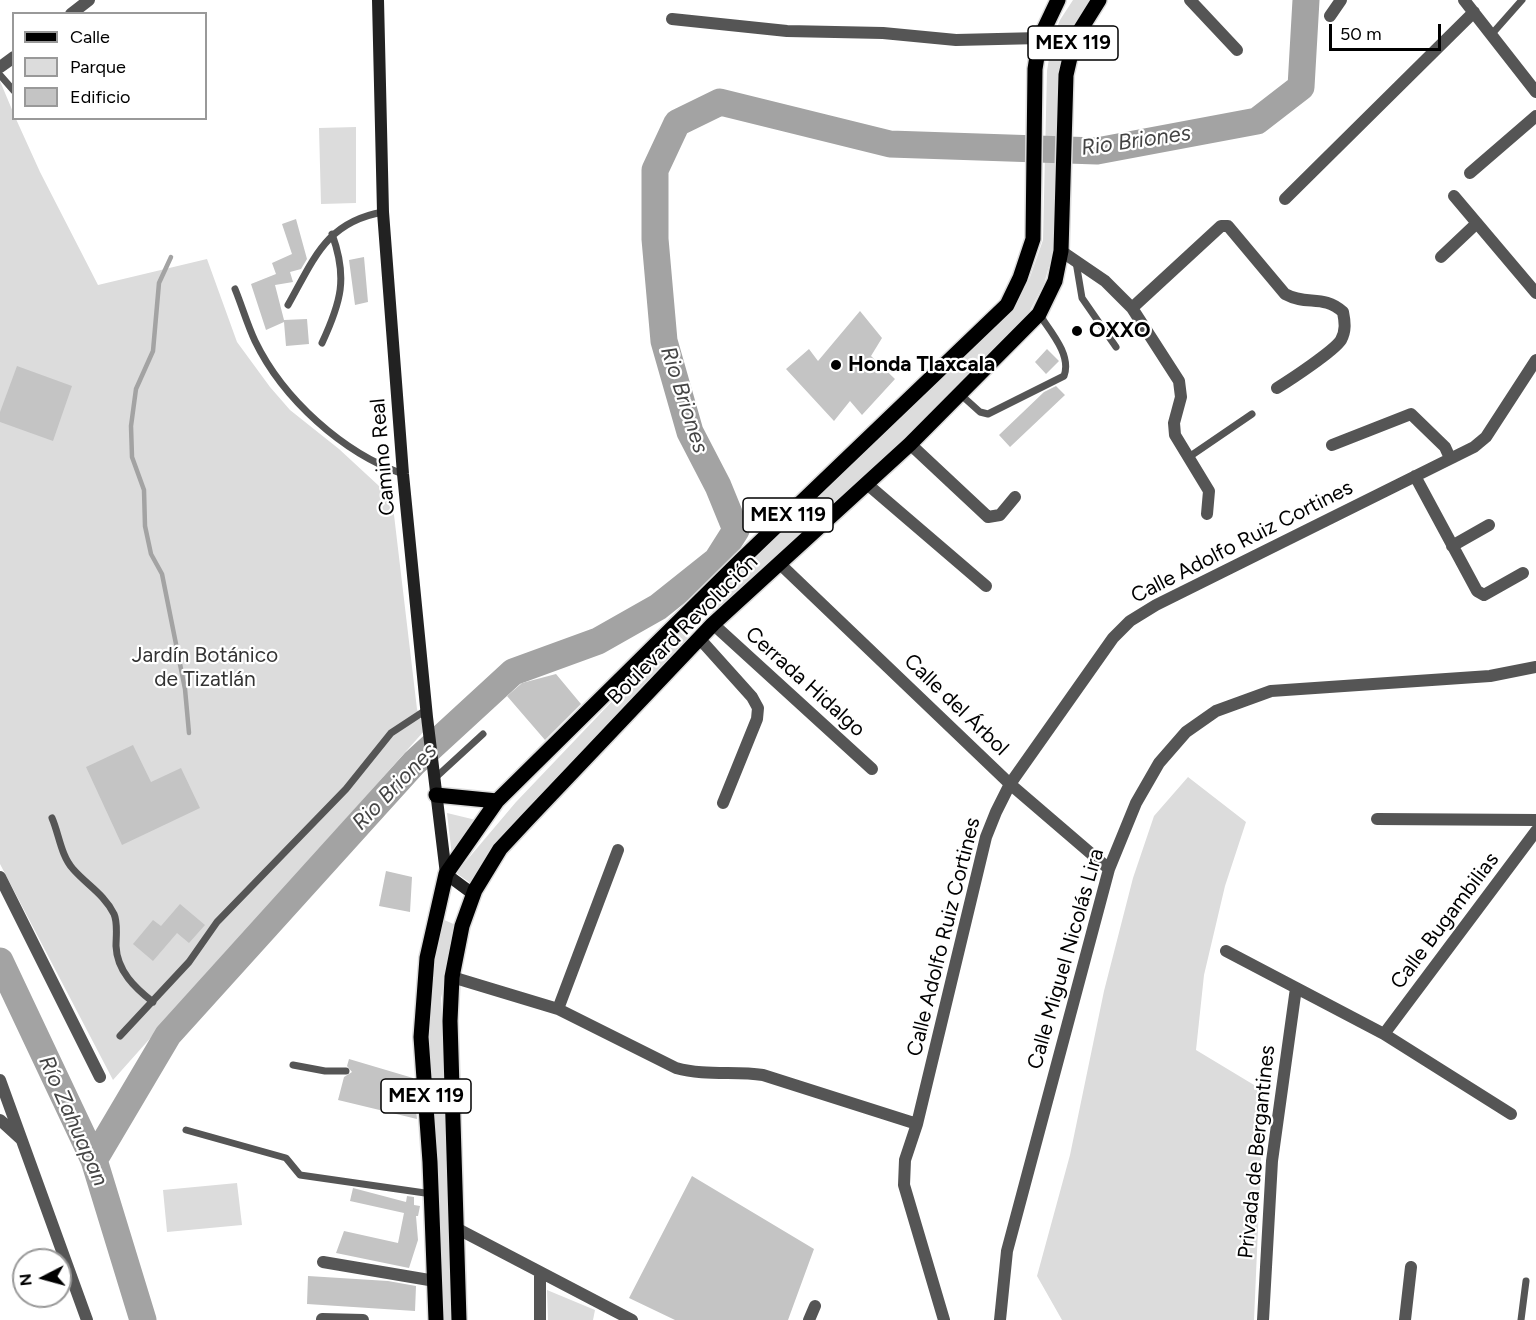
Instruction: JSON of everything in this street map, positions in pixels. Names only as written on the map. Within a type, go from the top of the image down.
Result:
[{"type":"main road","name":"Camino Real","points":[[378,0],[383,212],[426,714],[446,874]]},
{"type":"main road","name":"Boulevard Revolución","points":[[436,1320],[432,1194],[421,1089],[421,1037],[427,958],[446,874],[497,801],[740,561],[1007,305],[1020,278],[1033,239],[1034,92],[1040,38],[1058,0]]},
{"type":"main road","name":"Boulevard Revolución","points":[[459,1320],[450,1021],[453,977],[462,926],[473,894],[500,849],[699,638],[910,444],[1039,314],[1055,281],[1061,251],[1064,211],[1064,93],[1074,40],[1099,0]]},
{"type":"main road","points":[[436,795],[497,801]]},
{"type":"main road","points":[[446,874],[473,894]]},
{"type":"street","points":[[74,12],[89,0]]},
{"type":"street","points":[[1190,0],[1237,50]]},
{"type":"street","points":[[1330,16],[1341,0]]},
{"type":"street","points":[[1464,0],[1536,92]]},
{"type":"street","points":[[1285,199],[1474,12]]},
{"type":"street","points":[[672,19],[780,31],[883,33],[956,40],[1040,38]]},
{"type":"street","points":[[1470,173],[1536,116]]},
{"type":"street","points":[[1454,196],[1536,293]]},
{"type":"street","points":[[1441,257],[1477,223]]},
{"type":"street","points":[[1132,308],[1221,226],[1228,226],[1285,294],[1294,299],[1333,303],[1343,312],[1346,327],[1340,341],[1296,377],[1277,388]]},
{"type":"street","points":[[1061,251],[1105,281],[1132,308],[1179,381],[1181,397],[1174,423],[1175,435],[1209,491],[1207,514]]},
{"type":"street","name":"Calle Adolfo Ruiz Cortines","points":[[941,1316],[904,1185],[904,1160],[917,1124],[986,837],[1010,784],[1113,638],[1130,621],[1156,605],[1474,447],[1486,437],[1536,360]]},
{"type":"street","points":[[1332,445],[1411,414],[1445,447],[1450,458]]},
{"type":"street","points":[[910,444],[988,517],[1000,515],[1015,497]]},
{"type":"street","points":[[1415,476],[1477,591],[1484,595],[1522,573]]},
{"type":"street","points":[[867,484],[986,586]]},
{"type":"street","points":[[1452,546],[1489,525]]},
{"type":"street","name":"Calle del Árbol","points":[[780,564],[1010,784],[1109,869]]},
{"type":"street","name":"Cerrada Hidalgo","points":[[713,624],[872,769]]},
{"type":"street","name":"Cerrada Hidalgo","points":[[699,638],[752,697],[758,708],[757,719],[723,803]]},
{"type":"street","name":"Calle Miguel Nicolás Lira","points":[[1000,1320],[1007,1251],[1109,869],[1137,803],[1159,763],[1186,732],[1216,711],[1271,691],[1490,676],[1536,667]]},
{"type":"street","points":[[1377,819],[1536,820]]},
{"type":"street","name":"Calle Bugambilias","points":[[1384,1034],[1536,831]]},
{"type":"street","points":[[558,1009],[618,850]]},
{"type":"street","points":[[0,877],[100,1077]]},
{"type":"street","points":[[1226,951],[1384,1034],[1511,1114]]},
{"type":"street","points":[[453,977],[558,1009],[676,1068],[694,1073],[743,1072],[763,1075],[917,1124]]},
{"type":"street","name":"Privada de Bergantines","points":[[1263,1320],[1272,1161],[1296,988]]},
{"type":"street","points":[[0,1080],[83,1318]]},
{"type":"street","points":[[0,1120],[22,1140]]},
{"type":"street","points":[[456,1228],[632,1320]]},
{"type":"street","points":[[323,1262],[435,1281]]},
{"type":"street","points":[[1405,1320],[1411,1267]]},
{"type":"street","points":[[540,1273],[540,1320]]},
{"type":"street","points":[[809,1320],[815,1306]]},
{"type":"street","points":[[602,1320],[604,1307]]},
{"type":"street","points":[[322,1318],[363,1320]]},
{"type":"lane","points":[[1491,35],[1522,0]]},
{"type":"lane","points":[[0,75],[12,89]]},
{"type":"lane","points":[[288,305],[332,234],[360,216],[383,212]]},
{"type":"lane","points":[[322,343],[338,308],[341,293],[339,259],[332,234]]},
{"type":"lane","points":[[1075,259],[1082,298],[1116,347]]},
{"type":"lane","points":[[235,289],[255,340],[285,388],[323,424],[365,457],[404,474]]},
{"type":"lane","points":[[960,394],[980,412],[988,414],[1064,376],[1067,368],[1066,358],[1039,314]]},
{"type":"lane","points":[[1189,457],[1252,414]]},
{"type":"lane","points":[[120,1036],[189,962],[217,922],[345,789],[391,733],[426,714]]},
{"type":"lane","points":[[433,773],[483,734]]},
{"type":"lane","points":[[52,818],[61,837],[62,851],[72,868],[103,898],[115,916],[117,956],[121,968],[138,990],[153,1002]]},
{"type":"lane","points":[[293,1065],[325,1071],[346,1071]]},
{"type":"lane","points":[[186,1130],[286,1158],[300,1175],[432,1194]]},
{"type":"lane","points":[[1521,1320],[1526,1281]]},
{"type":"green space","points":[[1073,0],[1093,0],[1072,37],[1054,248],[1044,284],[1027,316],[903,441],[716,615],[705,603],[1014,308],[1030,277],[1043,240],[1047,71],[1052,40],[1060,20]]},
{"type":"green space","name":"Jardín Botánico de Tizatlán","points":[[0,81],[12,110],[12,120],[16,120],[40,172],[98,285],[207,259],[237,342],[270,387],[290,410],[339,449],[392,498],[417,709],[425,730],[113,1080],[0,864]]},
{"type":"green space","points":[[356,127],[356,203],[321,204],[319,128]]},
{"type":"green space","points":[[679,631],[692,641],[473,885],[456,873],[516,802]]},
{"type":"green space","points":[[1188,777],[1246,822],[1225,886],[1204,975],[1196,1050],[1264,1091],[1254,1320],[1062,1320],[1037,1276],[1070,1155],[1104,991],[1133,878],[1154,816]]},
{"type":"green space","points":[[447,813],[476,820],[452,856]]},
{"type":"green space","points":[[442,919],[458,926],[441,998],[456,1320],[441,1320],[429,1047],[431,967]]},
{"type":"green space","points":[[237,1183],[242,1225],[167,1232],[163,1190]]},
{"type":"green space","points":[[547,1290],[595,1310],[593,1320],[548,1320]]},
{"type":"building","points":[[296,219],[307,259],[301,269],[290,272],[293,282],[275,285],[284,320],[307,319],[309,344],[286,346],[284,322],[266,330],[251,284],[276,274],[272,263],[292,254],[282,224]]},
{"type":"building","points":[[364,257],[368,302],[355,305],[349,260]]},
{"type":"building","name":"Honda Tlaxcala","points":[[860,311],[882,338],[871,356],[895,379],[862,415],[850,401],[834,421],[786,369],[809,349],[818,361]]},
{"type":"building","points":[[1047,349],[1059,361],[1046,374],[1035,362]]},
{"type":"building","points":[[17,366],[72,386],[53,441],[0,422],[0,412]]},
{"type":"building","points":[[1056,386],[1065,395],[1010,447],[999,435],[1044,392]]},
{"type":"building","points":[[556,674],[581,704],[545,740],[507,696],[522,683]]},
{"type":"building","points":[[133,745],[151,782],[181,768],[200,808],[122,845],[86,767]]},
{"type":"building","points":[[386,871],[412,877],[410,912],[379,906]]},
{"type":"building","points":[[180,904],[205,925],[189,943],[177,933],[153,961],[133,944],[153,920],[161,926]]},
{"type":"building","points":[[349,1059],[413,1078],[417,1119],[338,1100],[344,1077],[352,1072],[347,1066]]},
{"type":"building","points":[[692,1176],[814,1249],[788,1320],[675,1320],[629,1298]]},
{"type":"building","points":[[353,1188],[406,1202],[407,1196],[414,1197],[414,1205],[420,1206],[418,1216],[416,1216],[418,1240],[409,1268],[336,1253],[344,1231],[398,1243],[404,1213],[350,1201]]},
{"type":"building","points":[[308,1276],[388,1281],[416,1286],[415,1311],[307,1304]]},
{"type":"waterway","name":"Rio Briones","points":[[94,1160],[168,1035],[414,763],[513,672],[598,641],[658,607],[717,560],[736,530],[718,486],[690,432],[664,341],[655,239],[655,170],[677,123],[720,102],[890,144],[1097,151],[1257,121],[1301,87],[1306,0]]},
{"type":"waterway","points":[[171,257],[159,283],[153,351],[136,389],[131,426],[132,457],[144,490],[145,526],[151,554],[162,574],[185,689],[189,733]]},
{"type":"waterway","name":"Río Zahuapan","points":[[0,961],[94,1160],[143,1320]]},
{"type":"place","name":"OXXO","points":[[1077,331]]},
{"type":"place","name":"Honda Tlaxcala","points":[[836,365]]}]
